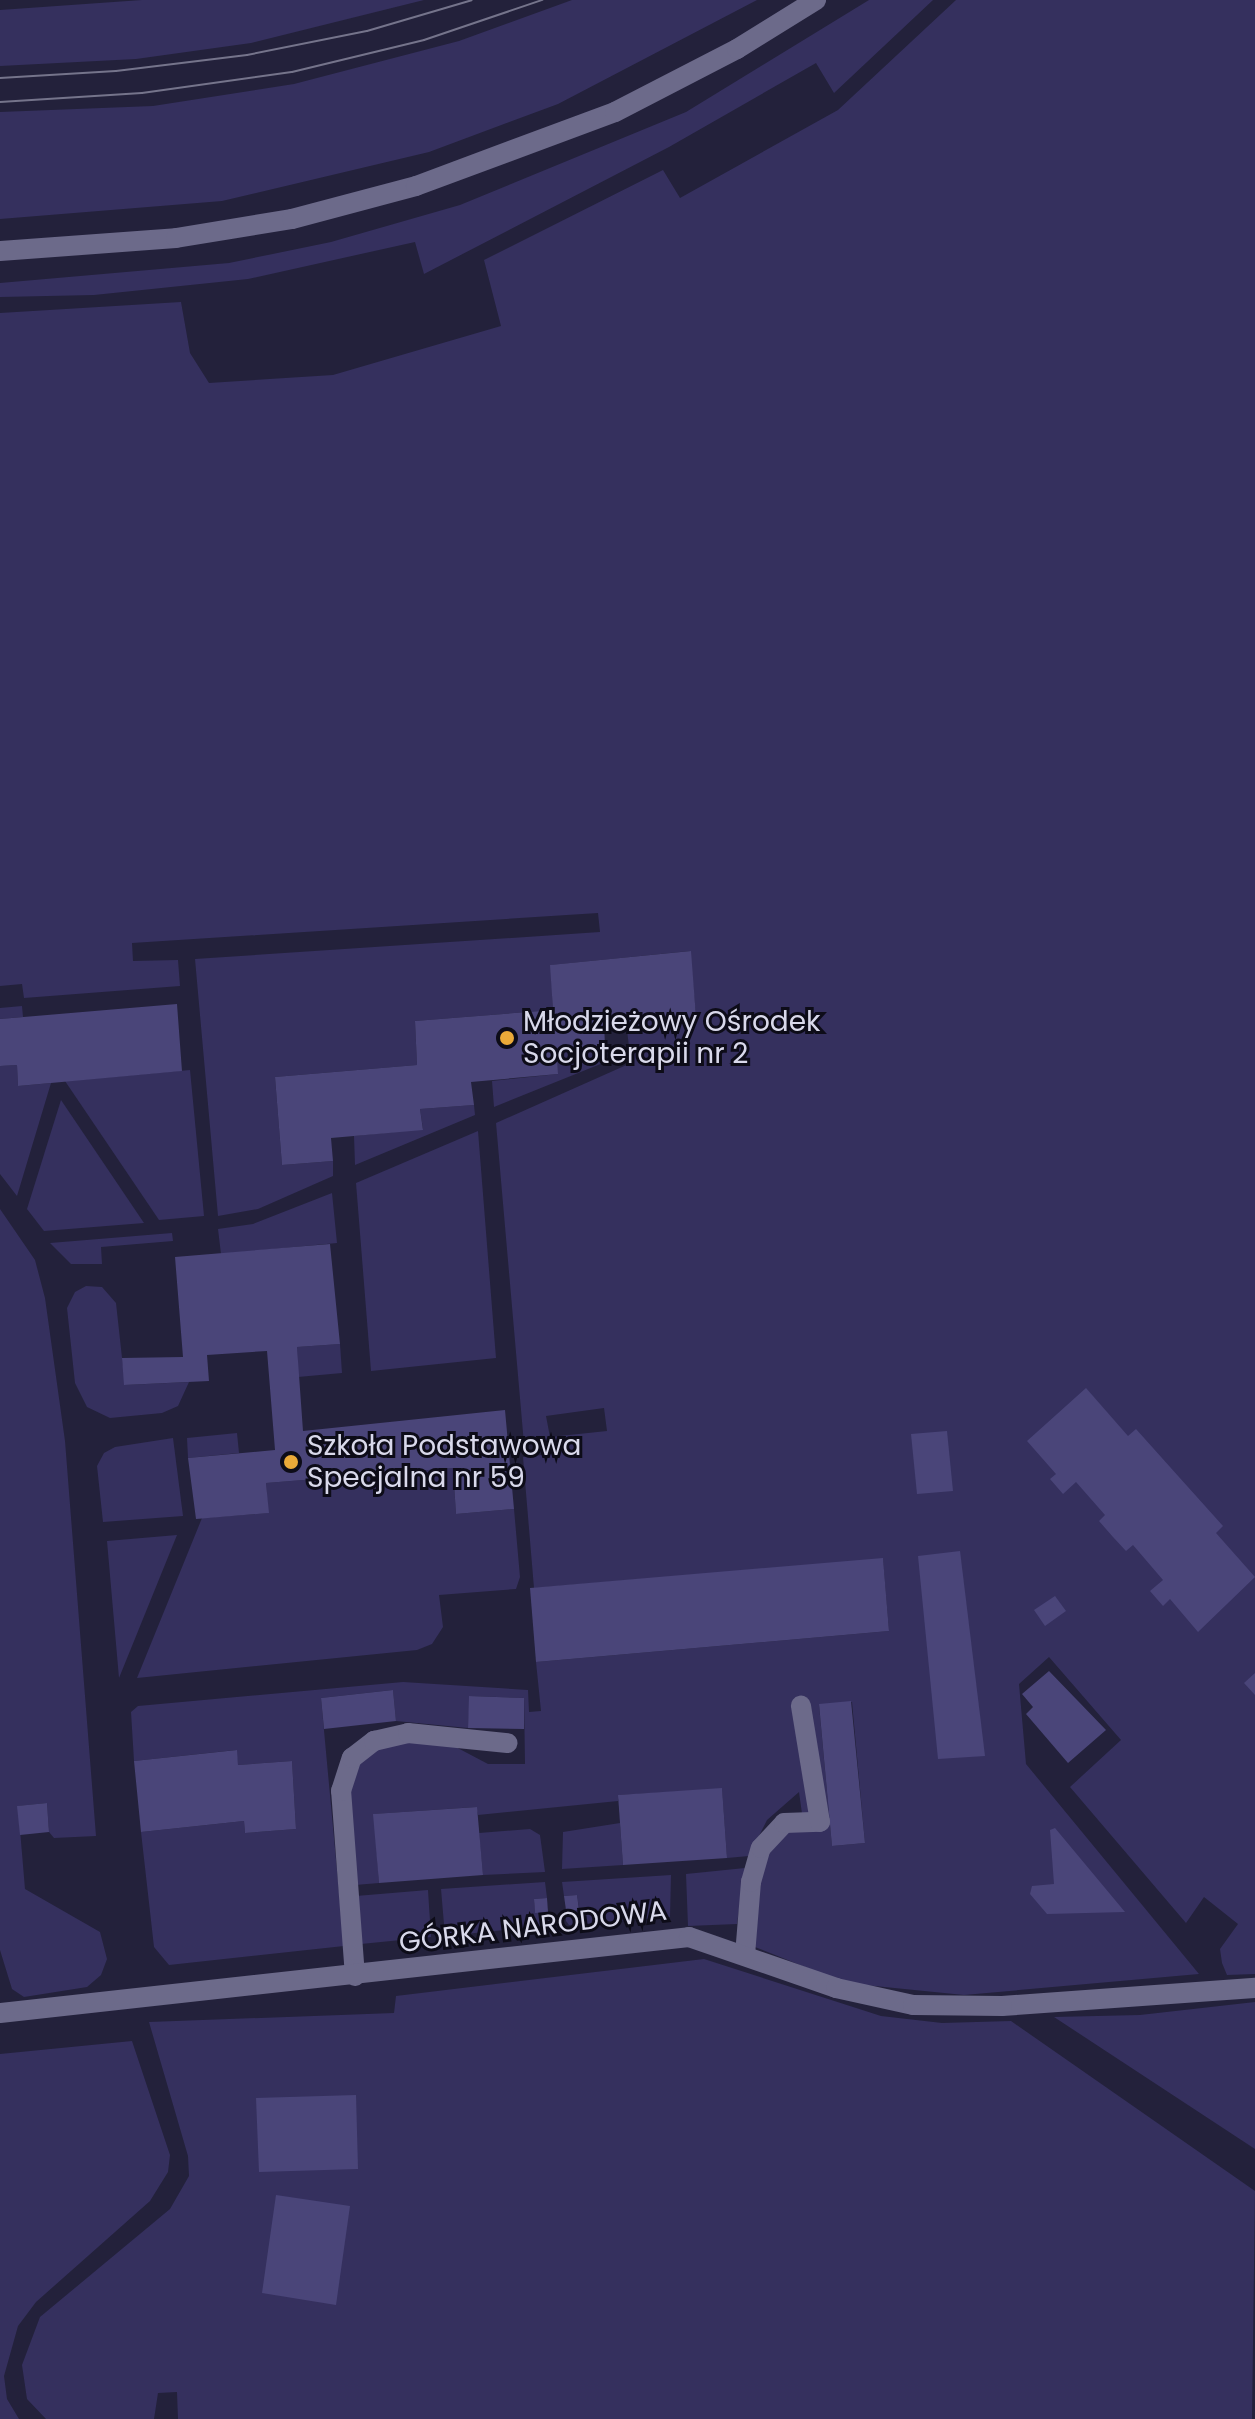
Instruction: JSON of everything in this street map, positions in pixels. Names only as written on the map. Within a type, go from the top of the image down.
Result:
[{"type":"street","points":[[0,251],[176,238],[292,219],[416,186],[615,112],[737,49],[816,0]]},
{"type":"street","points":[[745,1955],[751,1882],[761,1848],[784,1823],[820,1822],[801,1706]]},
{"type":"street","points":[[355,1976],[341,1791],[352,1758],[374,1741],[408,1733],[507,1743]]},
{"type":"street","name":"GÓRKA NARODOWA","points":[[1,2010],[355,1976],[689,1937],[836,1988],[913,2005],[1002,2006],[1255,1988]]},
{"type":"shaded area","points":[[142,0],[424,0],[251,43],[136,59],[0,66],[0,10]]},
{"type":"shaded area","points":[[572,0],[757,0],[558,104],[429,152],[222,201],[0,219],[0,112],[153,106],[294,84],[459,41]]},
{"type":"shaded area","points":[[869,0],[933,0],[834,93],[816,63],[669,147],[424,274],[415,242],[248,279],[94,295],[0,297],[0,283],[229,263],[331,242],[460,205],[686,112]]},
{"type":"shaded area","points":[[956,0],[1255,0],[1255,1974],[1227,1975],[1222,1963],[1220,1949],[1238,1924],[1204,1897],[1186,1923],[1070,1787],[1121,1740],[1049,1657],[1019,1684],[1026,1764],[1199,1974],[964,1995],[845,1983],[755,1947],[762,1865],[779,1835],[804,1828],[799,1792],[767,1820],[749,1856],[727,1858],[722,1789],[619,1795],[618,1801],[478,1815],[476,1807],[374,1814],[379,1883],[355,1885],[349,1793],[358,1765],[371,1751],[400,1741],[452,1745],[488,1764],[525,1764],[524,1698],[470,1696],[468,1728],[396,1721],[393,1690],[321,1698],[344,1946],[169,1965],[154,1947],[141,1832],[244,1821],[245,1833],[296,1829],[292,1761],[238,1765],[236,1750],[134,1761],[131,1712],[138,1706],[403,1682],[528,1690],[529,1712],[541,1711],[536,1662],[889,1631],[883,1559],[534,1588],[523,1457],[551,1454],[551,1447],[550,1442],[524,1444],[496,1123],[631,1063],[626,1022],[696,1016],[690,951],[551,965],[553,1010],[415,1021],[417,1065],[275,1077],[282,1165],[333,1161],[333,1176],[258,1209],[218,1216],[195,959],[600,932],[598,913],[132,943],[133,961],[178,960],[180,986],[24,998],[22,984],[0,986],[0,313],[181,302],[190,353],[209,383],[333,375],[501,326],[484,260],[663,170],[680,198],[838,110]],"holes":[[[604,1408],[607,1431],[550,1437],[546,1416]],[[852,1702],[865,1843],[832,1846],[819,1705]]]},
{"type":"shaded area","points":[[22,1006],[23,1017],[0,1019],[0,1008]]},
{"type":"shaded area","points":[[605,1046],[608,1061],[494,1107],[492,1081],[558,1074],[557,1050]]},
{"type":"shaded area","points":[[17,1065],[18,1086],[51,1083],[17,1196],[0,1174],[0,1066]]},
{"type":"shaded area","points":[[190,1070],[204,1216],[159,1220],[65,1081]]},
{"type":"shaded area","points":[[61,1100],[144,1223],[44,1231],[27,1209]]},
{"type":"shaded area","points":[[474,1105],[475,1115],[355,1165],[354,1136],[423,1129],[420,1109]]},
{"type":"shaded area","points":[[478,1131],[496,1358],[371,1371],[356,1183]]},
{"type":"shaded area","points":[[332,1193],[337,1243],[221,1254],[218,1229],[253,1224]]},
{"type":"shaded area","points":[[0,1209],[35,1260],[45,1298],[65,1441],[96,1836],[54,1838],[49,1832],[47,1803],[18,1806],[25,1889],[100,1932],[107,1959],[101,1975],[87,1987],[24,1997],[12,1989],[0,1950]]},
{"type":"shaded area","points":[[172,1233],[173,1241],[101,1247],[102,1264],[71,1264],[50,1243]]},
{"type":"shaded area","points":[[86,1286],[102,1287],[116,1303],[125,1385],[189,1382],[178,1406],[162,1413],[110,1418],[87,1407],[75,1383],[67,1308],[75,1292]]},
{"type":"shaded area","points":[[340,1344],[342,1373],[298,1377],[297,1347]]},
{"type":"shaded area","points":[[237,1433],[239,1453],[188,1458],[187,1438]]},
{"type":"shaded area","points":[[173,1438],[183,1516],[103,1522],[97,1466],[104,1453],[115,1447]]},
{"type":"shaded area","points":[[453,1468],[456,1514],[514,1509],[520,1577],[516,1589],[439,1595],[443,1627],[432,1644],[417,1650],[137,1678],[202,1518],[268,1513],[266,1483]]},
{"type":"shaded area","points":[[177,1535],[119,1678],[107,1541]]},
{"type":"shaded area","points":[[620,1823],[623,1865],[562,1869],[563,1832]]},
{"type":"shaded area","points":[[530,1829],[540,1835],[545,1872],[483,1875],[479,1833]]},
{"type":"shaded area","points":[[745,1868],[737,1924],[688,1926],[686,1874]]},
{"type":"shaded area","points":[[671,1875],[670,1917],[569,1925],[566,1921],[566,1910],[579,1909],[577,1895],[564,1896],[562,1882]]},
{"type":"shaded area","points":[[545,1882],[547,1898],[534,1899],[535,1912],[548,1912],[546,1926],[445,1936],[441,1889]]},
{"type":"shaded area","points":[[428,1890],[431,1937],[361,1944],[356,1896]]},
{"type":"shaded area","points":[[704,1959],[881,2016],[942,2023],[1011,2021],[1255,2191],[1252,2419],[178,2419],[177,2392],[158,2393],[154,2419],[46,2419],[27,2399],[22,2365],[40,2317],[170,2209],[189,2176],[188,2156],[149,2022],[394,2013],[396,1996]]},
{"type":"shaded area","points":[[1255,2002],[1255,2149],[1054,2017],[1140,2015]]},
{"type":"shaded area","points":[[132,2041],[170,2155],[168,2172],[150,2201],[36,2302],[18,2326],[4,2376],[7,2399],[19,2419],[0,2419],[0,2054]]},
{"type":"building","points":[[691,951],[696,1017],[604,1023],[605,1046],[557,1050],[558,1074],[471,1082],[474,1105],[420,1109],[423,1130],[331,1138],[333,1161],[282,1165],[275,1077],[417,1065],[415,1021],[553,1010],[550,965]]},
{"type":"building","points":[[177,1004],[182,1071],[18,1086],[17,1065],[0,1066],[0,1019]]},
{"type":"building","points":[[330,1244],[340,1344],[297,1347],[303,1431],[505,1410],[514,1509],[456,1514],[453,1468],[266,1483],[269,1513],[196,1519],[188,1458],[275,1450],[267,1351],[207,1355],[209,1381],[124,1385],[122,1358],[183,1357],[175,1257]]},
{"type":"building","points":[[1086,1388],[1128,1436],[1136,1429],[1223,1526],[1216,1533],[1255,1577],[1198,1632],[1170,1599],[1163,1606],[1150,1591],[1163,1580],[1133,1545],[1126,1551],[1113,1537],[1099,1521],[1105,1515],[1076,1482],[1063,1494],[1050,1479],[1056,1474],[1027,1441]]},
{"type":"building","points":[[947,1431],[953,1491],[917,1494],[911,1434]]},
{"type":"building","points":[[960,1551],[985,1756],[938,1759],[918,1556]]},
{"type":"building","points":[[883,1558],[889,1631],[536,1662],[530,1588]]},
{"type":"building","points":[[1055,1596],[1066,1611],[1045,1626],[1034,1610]]},
{"type":"building","points":[[1049,1671],[1106,1730],[1068,1763],[1026,1714],[1033,1707],[1022,1694]]},
{"type":"building","points":[[1255,1673],[1255,1695],[1244,1683]]},
{"type":"building","points":[[393,1690],[396,1721],[324,1729],[321,1698]]},
{"type":"building","points":[[469,1696],[524,1698],[524,1729],[468,1728]]},
{"type":"building","points":[[851,1701],[865,1843],[832,1846],[819,1704]]},
{"type":"building","points":[[237,1750],[238,1765],[292,1761],[296,1829],[245,1833],[244,1821],[141,1832],[134,1761]]},
{"type":"building","points":[[722,1788],[727,1858],[623,1865],[618,1795]]},
{"type":"building","points":[[47,1803],[49,1832],[20,1835],[17,1806]]},
{"type":"building","points":[[477,1807],[483,1875],[379,1883],[373,1814]]},
{"type":"building","points":[[1055,1828],[1125,1912],[1047,1914],[1030,1894],[1032,1886],[1054,1884],[1050,1830]]},
{"type":"building","points":[[577,1895],[579,1910],[566,1910],[564,1896]]},
{"type":"building","points":[[547,1898],[548,1912],[535,1913],[534,1899]]},
{"type":"building","points":[[356,2095],[358,2169],[259,2172],[256,2098]]},
{"type":"building","points":[[276,2195],[350,2206],[336,2305],[262,2293]]},
{"type":"tram line","points":[[0,78],[116,71],[247,55],[367,31],[472,0]]},
{"type":"tram line","points":[[0,102],[142,93],[292,72],[424,40],[542,0]]},
{"type":"place","name":"Młodzieżowy Ośrodek Socjoterapii nr 2","points":[[507,1038]]},
{"type":"place","name":"Szkoła Podstawowa Specjalna nr 59","points":[[291,1462]]}]
